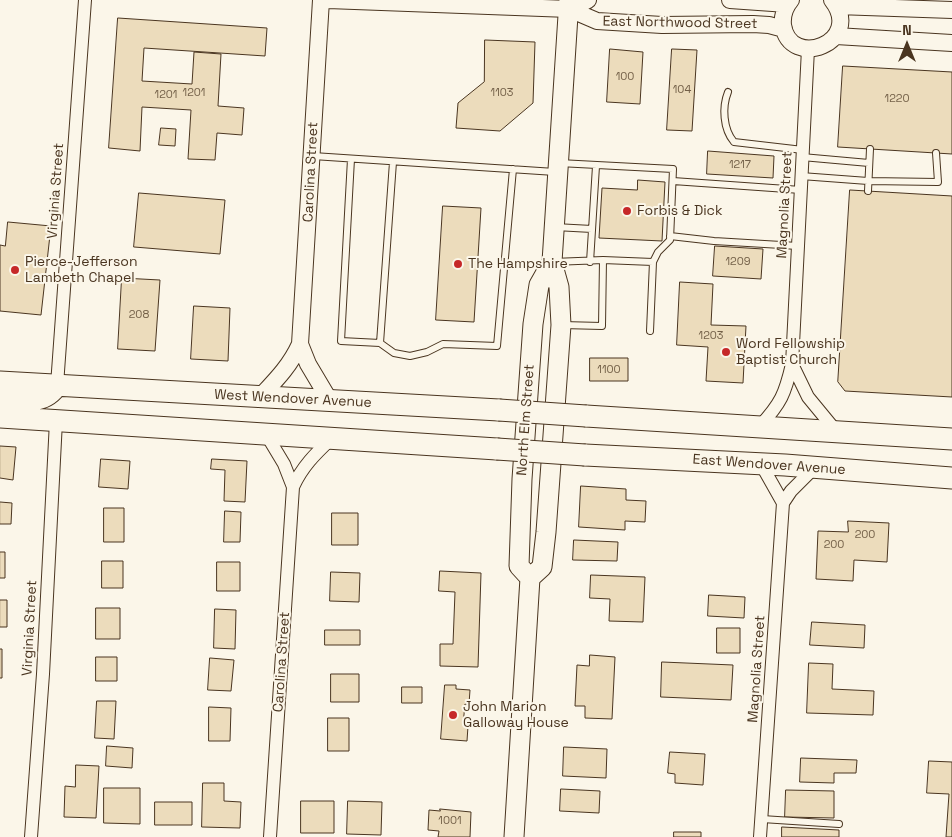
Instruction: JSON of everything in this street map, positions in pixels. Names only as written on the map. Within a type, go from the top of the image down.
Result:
[{"type":"highway","name":"West Wendover Avenue","points":[[0,382],[760,426]]},
{"type":"highway","points":[[0,398],[41,399],[50,394],[57,385]]},
{"type":"highway","points":[[0,417],[331,439]]},
{"type":"highway","points":[[760,426],[952,439]]},
{"type":"highway","name":"East Wendover Avenue","points":[[331,439],[761,464],[952,478]]},
{"type":"main road","name":"North Elm Street","points":[[514,837],[530,578],[542,567],[561,325],[559,287],[552,262],[569,5]]},
{"type":"main road","name":"North Elm Street","points":[[530,578],[519,566],[522,479],[533,324],[539,285],[552,262]]},
{"type":"street","name":"Virginia Street","points":[[57,385],[85,0]]},
{"type":"street","name":"Carolina Street","points":[[321,0],[300,344],[308,364],[330,401]]},
{"type":"street","points":[[328,0],[569,5]]},
{"type":"street","name":"East Northwood Street","points":[[569,5],[588,0]]},
{"type":"street","name":"East Northwood Street","points":[[569,5],[597,21],[662,25],[753,24],[769,25],[784,29],[783,16],[789,2],[730,0]]},
{"type":"street","points":[[784,29],[794,44],[808,49],[823,47],[836,36],[840,20],[834,3],[952,10]]},
{"type":"street","points":[[836,36],[952,43]]},
{"type":"street","name":"Magnolia Street","points":[[760,426],[780,401],[786,388],[792,364],[808,49]]},
{"type":"street","name":"Carolina Street","points":[[260,397],[285,370],[300,344]]},
{"type":"street","name":"Magnolia Street","points":[[792,364],[808,397],[836,431]]},
{"type":"street","name":"Virginia Street","points":[[31,837],[43,674],[56,421]]},
{"type":"street","name":"Carolina Street","points":[[266,434],[284,464],[293,487]]},
{"type":"street","name":"Carolina Street","points":[[270,837],[293,487],[306,463],[331,439]]},
{"type":"street","points":[[761,464],[783,502],[814,468]]},
{"type":"street","name":"Magnolia Street","points":[[760,837],[783,502]]},
{"type":"lane","points":[[728,92],[725,122],[728,135],[734,142],[869,163]]},
{"type":"lane","points":[[868,191],[870,149]]},
{"type":"lane","points":[[801,176],[938,182],[936,153]]},
{"type":"lane","points":[[312,156],[513,170],[596,166],[673,170],[670,240],[658,252],[653,262],[650,331]]},
{"type":"lane","points":[[351,159],[341,341],[380,343],[394,353],[410,356],[427,352],[443,344],[498,346],[513,170]]},
{"type":"lane","points":[[380,343],[393,162]]},
{"type":"lane","points":[[590,262],[596,166]]},
{"type":"lane","points":[[673,181],[801,190]]},
{"type":"lane","points":[[554,227],[592,229]]},
{"type":"lane","points":[[670,236],[714,241],[798,246]]},
{"type":"lane","points":[[552,262],[590,262],[602,260],[653,262]]},
{"type":"lane","points":[[561,325],[602,326],[602,260]]},
{"type":"lane","points":[[762,819],[839,824]]},
{"type":"building","points":[[118,18],[267,28],[265,56],[144,48],[142,81],[192,84],[194,52],[221,54],[218,106],[244,108],[242,135],[217,133],[215,160],[188,159],[191,110],[142,107],[140,151],[109,148]]},
{"type":"building","points":[[485,40],[535,42],[533,103],[500,131],[456,128],[458,103],[484,82]]},
{"type":"building","points":[[610,49],[643,52],[640,104],[607,102]]},
{"type":"building","points":[[672,49],[697,50],[692,131],[667,130]]},
{"type":"building","points":[[843,66],[952,72],[952,154],[838,147]]},
{"type":"building","points":[[161,128],[176,129],[175,146],[159,145]]},
{"type":"building","points":[[708,151],[774,156],[773,178],[707,174]]},
{"type":"building","points":[[638,180],[665,182],[662,241],[599,238],[602,188],[637,190]]},
{"type":"building","points":[[850,190],[952,196],[952,397],[845,391],[838,382]]},
{"type":"building","points":[[139,193],[225,200],[220,254],[134,247]]},
{"type":"building","name":"The Hampshire","points":[[443,206],[481,208],[474,322],[436,320]]},
{"type":"building","points":[[8,222],[51,226],[41,315],[0,311],[0,245],[5,246]]},
{"type":"building","points":[[715,246],[763,249],[761,279],[713,276]]},
{"type":"building","points":[[122,278],[160,280],[155,351],[118,349]]},
{"type":"building","points":[[680,282],[713,284],[711,325],[746,326],[743,383],[706,381],[708,347],[677,345]]},
{"type":"building","points":[[194,306],[230,308],[228,361],[191,359]]},
{"type":"building","points":[[590,358],[628,358],[628,381],[590,381]]},
{"type":"building","points":[[0,446],[16,447],[13,480],[0,478]]},
{"type":"building","points":[[101,459],[130,461],[128,489],[99,487]]},
{"type":"building","points":[[212,459],[247,461],[245,502],[224,501],[225,470],[211,469]]},
{"type":"building","points":[[581,486],[626,489],[626,500],[646,501],[645,522],[625,521],[625,530],[579,527]]},
{"type":"building","points":[[0,502],[12,503],[11,524],[0,524]]},
{"type":"building","points":[[104,508],[124,508],[124,542],[104,542]]},
{"type":"building","points":[[225,511],[241,512],[240,542],[224,542]]},
{"type":"building","points":[[332,513],[358,513],[358,545],[332,545]]},
{"type":"building","points":[[848,521],[889,523],[887,562],[854,560],[853,581],[816,579],[818,531],[848,532]]},
{"type":"building","points":[[574,540],[618,542],[617,561],[573,560]]},
{"type":"building","points":[[0,552],[5,552],[5,578],[0,578]]},
{"type":"building","points":[[102,561],[123,561],[123,588],[102,588]]},
{"type":"building","points":[[217,562],[240,562],[240,591],[217,591]]},
{"type":"building","points":[[440,571],[481,573],[478,667],[440,666],[440,644],[453,644],[455,592],[439,591]]},
{"type":"building","points":[[331,572],[360,573],[359,602],[330,601]]},
{"type":"building","points":[[591,575],[645,577],[643,622],[609,621],[610,599],[590,598]]},
{"type":"building","points":[[709,595],[745,597],[744,618],[708,616]]},
{"type":"building","points":[[0,600],[7,600],[7,627],[0,627]]},
{"type":"building","points":[[96,608],[120,608],[120,639],[96,639]]},
{"type":"building","points":[[215,609],[236,610],[235,649],[214,648]]},
{"type":"building","points":[[812,622],[865,625],[864,648],[810,645]]},
{"type":"building","points":[[717,628],[740,628],[740,653],[717,653]]},
{"type":"building","points":[[325,630],[360,630],[360,645],[325,645]]},
{"type":"building","points":[[0,649],[2,649],[2,678],[0,678]]},
{"type":"building","points":[[590,655],[615,657],[612,719],[585,718],[585,706],[575,706],[577,665],[589,666]]},
{"type":"building","points":[[96,657],[117,657],[117,681],[96,681]]},
{"type":"building","points":[[210,658],[234,660],[231,691],[208,690]]},
{"type":"building","points":[[662,662],[733,665],[731,700],[661,697]]},
{"type":"building","points":[[809,663],[833,664],[832,689],[874,691],[873,715],[807,713]]},
{"type":"building","points":[[331,674],[359,674],[359,702],[331,702]]},
{"type":"building","name":"John Marion Galloway House","points":[[445,685],[456,685],[456,689],[470,690],[469,704],[465,704],[463,725],[468,726],[467,741],[441,739]]},
{"type":"building","points":[[402,687],[422,687],[422,703],[402,703]]},
{"type":"building","points":[[97,701],[116,701],[114,739],[95,738]]},
{"type":"building","points":[[209,707],[231,708],[230,741],[209,741]]},
{"type":"building","points":[[328,718],[349,718],[349,751],[328,751]]},
{"type":"building","points":[[107,746],[133,748],[132,768],[106,766]]},
{"type":"building","points":[[564,747],[607,749],[606,778],[563,776]]},
{"type":"building","points":[[670,752],[705,754],[703,785],[675,783],[675,774],[668,773]]},
{"type":"building","points":[[801,758],[857,760],[856,773],[834,773],[834,783],[800,782]]},
{"type":"building","points":[[929,761],[952,762],[952,837],[946,837],[949,794],[927,793]]},
{"type":"building","points":[[76,765],[99,766],[96,818],[64,817],[65,786],[75,787]]},
{"type":"building","points":[[203,783],[224,783],[224,801],[241,802],[240,828],[202,827]]},
{"type":"building","points":[[104,788],[140,788],[140,824],[104,823]]},
{"type":"building","points":[[561,789],[600,791],[599,813],[560,811]]},
{"type":"building","points":[[786,790],[834,791],[834,818],[785,817]]},
{"type":"building","points":[[301,801],[334,801],[334,833],[301,833]]},
{"type":"building","points":[[348,801],[382,802],[381,835],[347,834]]},
{"type":"building","points":[[155,802],[192,802],[192,825],[155,825]]},
{"type":"building","points":[[440,809],[471,812],[470,837],[438,837],[439,831],[428,830],[429,810],[440,811]]},
{"type":"building","points":[[782,827],[839,830],[839,837],[782,837]]},
{"type":"building","points":[[674,832],[701,832],[701,837],[674,837]]},
{"type":"place","name":"Forbis & Dick","points":[[627,211]]},
{"type":"place","name":"The Hampshire","points":[[458,264]]},
{"type":"place","name":"Pierce-Jefferson Lambeth Chapel","points":[[15,270]]},
{"type":"place","name":"Word Fellowship Baptist Church","points":[[726,352]]},
{"type":"place","name":"John Marion Galloway House","points":[[453,715]]}]
